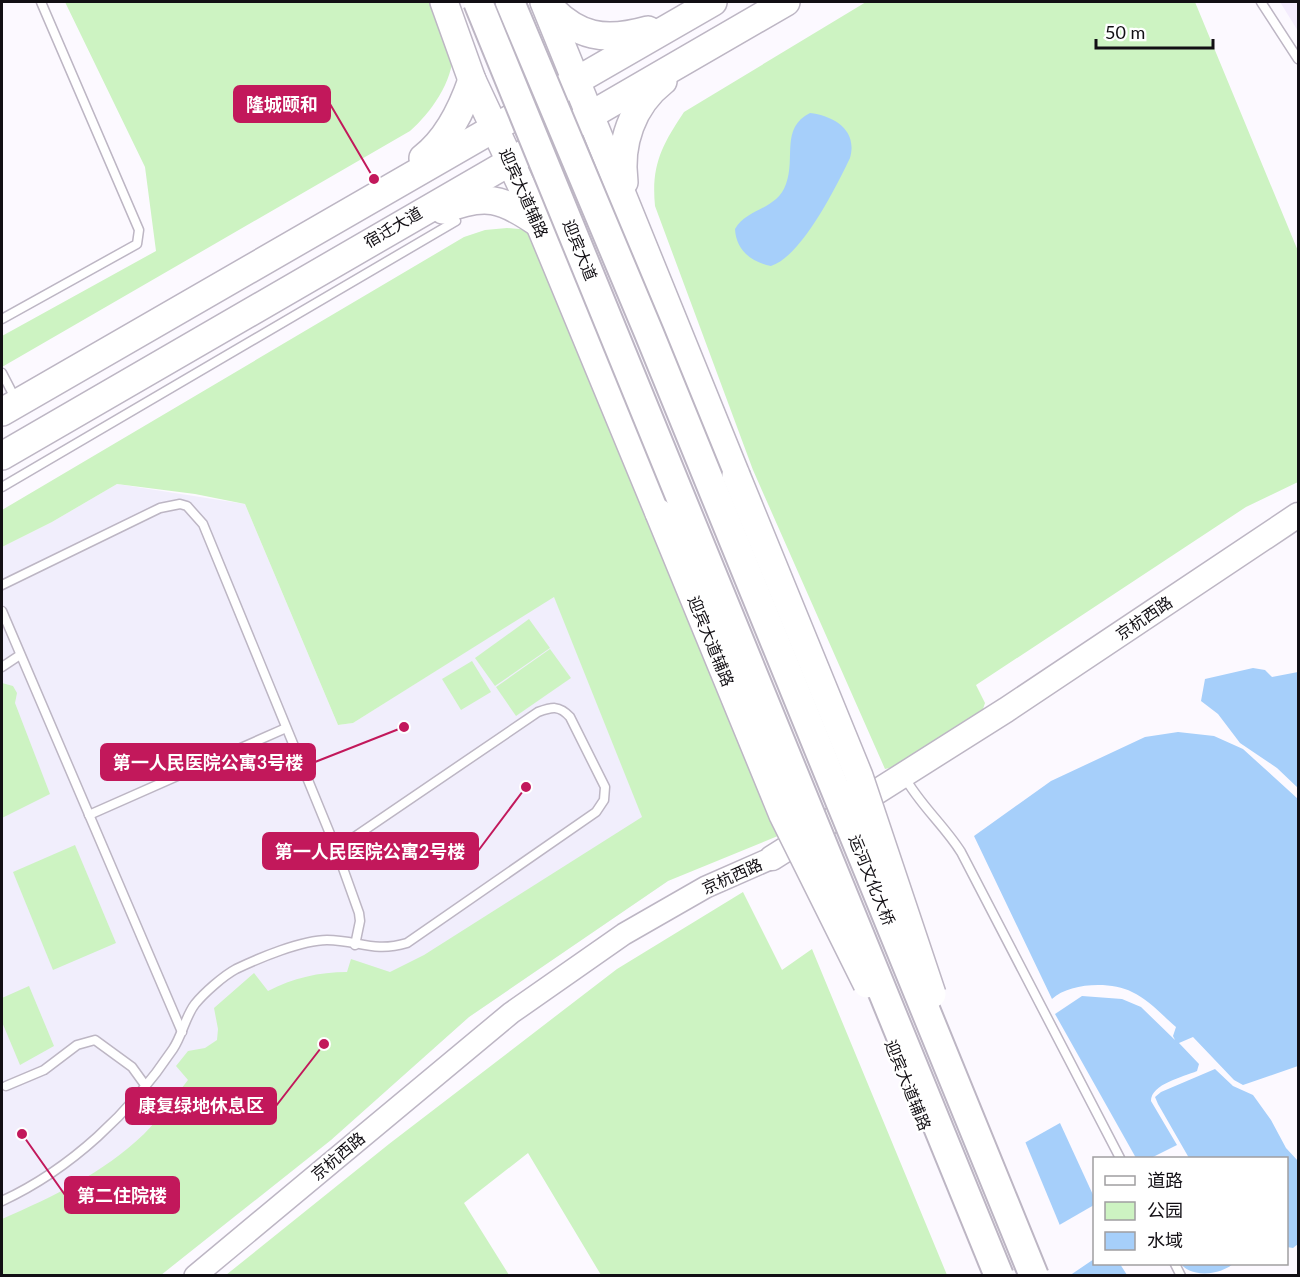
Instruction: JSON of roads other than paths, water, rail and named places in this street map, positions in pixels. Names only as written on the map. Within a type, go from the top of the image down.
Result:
[{"type":"highway","name":"迎宾大道","points":[[478,2],[682,498]]},
{"type":"highway","name":"迎宾大道","points":[[510,2],[710,484]]},
{"type":"highway","name":"运河文化大桥","points":[[710,484],[1036,1275]]},
{"type":"highway","name":"运河文化大桥","points":[[682,498],[999,1275]]},
{"type":"main road","name":"迎宾大道辅路","points":[[444,2],[472,80],[538,223],[783,815],[864,978],[950,1188],[989,1275]]},
{"type":"main road","points":[[544,2],[568,23],[601,37],[621,37],[689,15]]},
{"type":"main road","points":[[544,2],[859,776],[903,903],[926,980],[1007,1184],[1036,1275]]},
{"type":"main road","points":[[10,408],[359,204],[713,2]]},
{"type":"main road","name":"宿迁大道","points":[[2,456],[378,236],[786,2]]},
{"type":"main road","points":[[626,204],[622,151],[629,127],[657,86],[698,54]]},
{"type":"main road","points":[[359,204],[431,152],[448,132],[464,103],[472,80]]},
{"type":"main road","points":[[378,236],[462,202],[486,200],[511,204],[538,223]]},
{"type":"main road","name":"京杭西路","points":[[772,858],[903,776],[1299,515]]},
{"type":"street","name":"京杭西路","points":[[195,1275],[511,1013],[624,933],[706,887],[772,858]]},
{"type":"lane","points":[[2,318],[137,244],[140,230],[41,2]]},
{"type":"lane","points":[[1261,2],[1299,59]]},
{"type":"lane","points":[[2,487],[456,220]]},
{"type":"lane","points":[[2,373],[10,408]]},
{"type":"lane","points":[[2,585],[160,508],[180,504],[187,506],[203,524],[335,846],[359,913],[360,921],[355,945]]},
{"type":"lane","points":[[2,611],[182,1032]]},
{"type":"lane","points":[[2,667],[20,655]]},
{"type":"lane","points":[[2,1201],[54,1172],[96,1138],[145,1085],[174,1049],[194,1005],[235,970],[290,948],[327,940],[392,948],[408,943],[596,812],[604,800],[605,787],[570,717],[562,709],[552,707],[538,712],[347,842],[335,846]]},
{"type":"lane","points":[[89,815],[286,728]]},
{"type":"lane","points":[[903,776],[914,794],[946,829],[961,852],[1119,1157]]},
{"type":"lane","points":[[6,1086],[44,1070],[77,1045],[95,1040],[124,1060],[145,1085]]},
{"type":"water","points":[[810,113],[828,117],[842,126],[847,132],[852,148],[850,158],[827,202],[806,235],[783,260],[771,266],[746,254],[738,243],[735,229],[740,222],[782,193],[789,174],[792,135],[801,119]]},
{"type":"water","points":[[1253,668],[1265,670],[1272,677],[1298,672],[1298,788],[1277,768],[1240,743],[1218,714],[1201,701],[1205,679]]},
{"type":"water","points":[[1178,732],[1214,736],[1243,749],[1298,799],[1298,1066],[1243,1085],[1234,1080],[1193,1037],[1179,1043],[1199,1064],[1197,1071],[1162,1086],[1152,1095],[1151,1101],[1177,1145],[1153,1157],[1135,1157],[1055,1014],[1082,996],[1122,999],[1141,1007],[1175,1040],[1173,1036],[1176,1027],[1144,999],[1123,988],[1090,985],[1069,990],[1052,999],[974,836],[1051,781],[1145,737]]},
{"type":"water","points":[[1215,1069],[1233,1086],[1253,1095],[1271,1120],[1286,1148],[1298,1161],[1298,1244],[1293,1248],[1288,1247],[1288,1157],[1188,1157],[1155,1097],[1161,1092]]},
{"type":"water","points":[[1060,1123],[1093,1195],[1093,1206],[1002,1258],[1019,1146]]},
{"type":"water","points":[[1093,1260],[1093,1265],[1121,1265],[1127,1275],[1069,1276]]},
{"type":"water","points":[[1182,1265],[1232,1265],[1213,1273],[1198,1273]]},
{"type":"place","name":"隆城颐和","points":[[374,179]]},
{"type":"place","name":"第一人民医院公寓3号楼","points":[[404,727]]},
{"type":"place","name":"第一人民医院公寓2号楼","points":[[526,787]]},
{"type":"place","name":"康复绿地休息区","points":[[324,1044]]},
{"type":"place","name":"第二住院楼","points":[[22,1134]]}]
